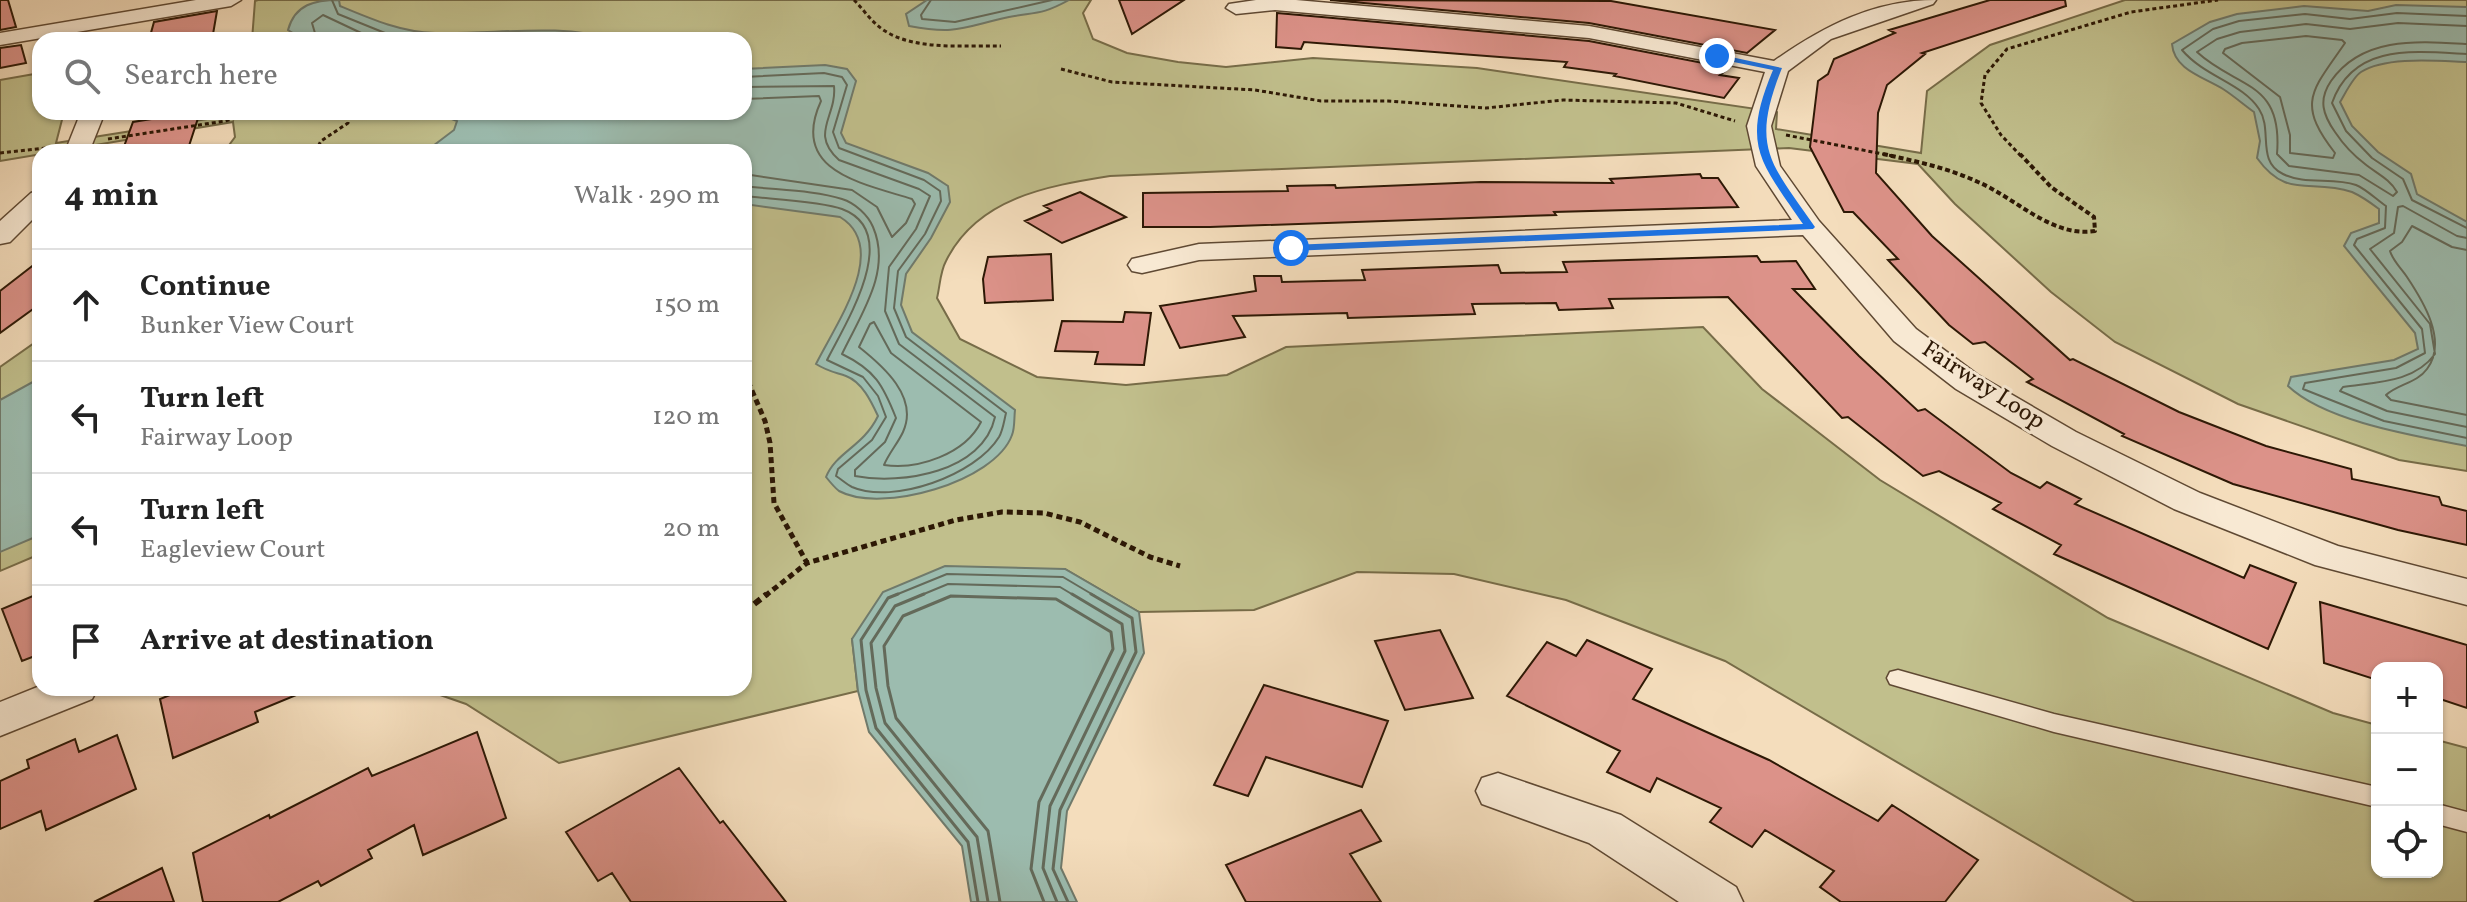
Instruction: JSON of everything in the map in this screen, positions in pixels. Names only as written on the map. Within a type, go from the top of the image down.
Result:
[{"type":"street","points":[[43,32],[231,0]]},
{"type":"street","points":[[1236,8],[1275,4],[1589,32],[1778,68],[1824,35],[1926,0]]},
{"type":"street","points":[[111,32],[116,20]]},
{"type":"street","points":[[0,39],[32,34]]},
{"type":"street","name":"Fairway Loop","points":[[1778,68],[1759,126],[1768,166],[1810,227],[1905,335],[1967,382],[2064,439],[2187,501],[2328,556],[2467,592]]},
{"type":"street","points":[[81,144],[90,120]]},
{"type":"street","points":[[0,236],[32,206]]},
{"type":"street","points":[[1142,265],[1199,252],[1810,227]]},
{"type":"street","points":[[0,720],[58,696]]},
{"type":"street","points":[[1498,791],[1605,829],[1719,902]]},
{"type":"lane","points":[[1898,678],[2054,723],[2371,796]]},
{"type":"lane","points":[[2443,816],[2467,822]]},
{"type":"path","points":[[854,0],[877,25],[895,36],[933,42],[1001,46]]},
{"type":"path","points":[[1782,134],[1857,151],[1906,157],[1959,174],[2010,196],[2053,224],[2084,235],[2095,231],[2094,217],[2051,187],[1991,120],[1981,103],[1985,75],[2007,49],[2066,29],[2131,12],[2218,0]]},
{"type":"path","points":[[1061,69],[1112,82],[1255,90],[1321,101],[1379,101],[1486,108],[1563,100],[1676,103],[1703,109],[1736,122]]},
{"type":"path","points":[[101,144],[229,120]]},
{"type":"path","points":[[319,144],[348,120]]},
{"type":"path","points":[[0,153],[32,151]]},
{"type":"path","points":[[752,391],[765,421],[770,443],[774,503],[807,563]]},
{"type":"path","points":[[752,606],[807,563],[956,520],[1002,512],[1044,513],[1080,522],[1150,557],[1180,566]]},
{"type":"shaded area","points":[[258,0],[1091,0],[1083,13],[1093,39],[1127,53],[1226,67],[1313,58],[1477,68],[1777,112],[1776,129],[1921,153],[1927,91],[1990,45],[2125,0],[2467,0],[2467,471],[2399,460],[2238,404],[2115,342],[2051,292],[1955,204],[1918,164],[1789,148],[1110,176],[1086,180],[1016,199],[976,223],[959,240],[946,261],[937,298],[960,339],[1037,377],[1126,385],[1227,375],[1286,347],[1703,327],[1762,389],[1880,480],[2108,618],[2333,713],[2371,723],[2371,878],[2443,878],[2443,742],[2467,748],[2467,902],[2135,902],[1725,661],[1566,600],[1454,574],[1357,572],[1254,610],[1139,612],[1065,569],[852,639],[858,691],[559,763],[466,704],[443,696],[752,696],[752,144],[230,144],[235,137],[233,122],[102,144],[32,144],[32,156],[0,161],[0,80],[32,74],[32,120],[62,120],[56,143],[201,120],[752,120],[752,32],[253,32],[255,1]]},
{"type":"shaded area","points":[[32,345],[32,557],[0,571],[0,367]]},
{"type":"water","points":[[339,0],[340,6],[363,16],[422,32],[288,30],[301,9],[322,1]]},
{"type":"water","points":[[927,0],[1069,0],[1045,11],[960,29],[909,26],[906,14]]},
{"type":"water","points":[[2396,5],[2467,7],[2467,62],[2412,61],[2372,67],[2355,78],[2340,102],[2352,126],[2378,152],[2411,174],[2417,194],[2467,222],[2467,446],[2348,418],[2305,399],[2288,386],[2291,377],[2394,360],[2418,349],[2415,333],[2344,246],[2351,233],[2379,223],[2379,209],[2352,192],[2289,184],[2268,171],[2257,158],[2260,141],[2254,112],[2184,66],[2174,53],[2172,44],[2210,22],[2237,14],[2304,6],[2368,11]]},
{"type":"water","points":[[548,30],[571,32],[488,32]]},
{"type":"water","points":[[825,65],[847,69],[856,81],[841,133],[846,143],[928,173],[948,186],[950,202],[931,238],[906,274],[901,305],[912,332],[1015,410],[1012,435],[1001,452],[984,467],[935,489],[881,499],[839,491],[826,477],[830,468],[865,435],[878,416],[857,383],[816,364],[854,288],[860,267],[860,248],[854,231],[840,217],[752,205],[752,144],[436,144],[454,130],[457,121],[454,120],[752,120],[752,69]]},
{"type":"water","points":[[32,382],[32,538],[0,552],[0,400]]},
{"type":"water","points":[[945,566],[1065,569],[1139,612],[1144,653],[1067,811],[1061,868],[1077,902],[971,902],[962,846],[869,732],[858,691],[852,639],[883,592]]},
{"type":"building","points":[[0,0],[8,0],[16,27],[0,30]]},
{"type":"building","points":[[1119,0],[1184,0],[1132,34]]},
{"type":"building","points":[[1330,0],[1611,1],[1775,30],[1747,53],[1589,23]]},
{"type":"building","points":[[1990,0],[2065,0],[2066,6],[1922,53],[1925,54],[1887,85],[1878,113],[1876,173],[1932,236],[2070,360],[2179,412],[2266,446],[2351,469],[2352,479],[2439,497],[2442,505],[2467,511],[2467,545],[2398,530],[2233,484],[2122,436],[2124,434],[2027,382],[2033,379],[1985,342],[1973,344],[1949,325],[1888,260],[1898,259],[1853,212],[1844,212],[1810,147],[1818,81],[1828,74],[1834,59],[1895,33],[1889,30]]},
{"type":"building","points":[[217,11],[213,32],[151,32],[154,22]]},
{"type":"building","points":[[1277,13],[1589,41],[1729,68],[1720,75],[1739,78],[1724,98],[1614,76],[1616,74],[1564,67],[1567,62],[1304,42],[1301,49],[1276,47]]},
{"type":"building","points":[[21,45],[26,63],[0,68],[0,48]]},
{"type":"building","points":[[197,120],[190,144],[125,144],[133,122]]},
{"type":"building","points":[[1700,174],[1702,178],[1718,178],[1738,207],[1143,227],[1143,193],[1288,191],[1287,186],[1335,185],[1336,188],[1481,182],[1613,183],[1610,179]]},
{"type":"building","points":[[1080,192],[1126,217],[1062,243],[1025,221],[1051,210],[1044,206]]},
{"type":"building","points":[[1051,254],[1053,300],[985,303],[983,279],[988,257]]},
{"type":"building","points":[[1757,256],[1761,262],[1796,261],[1815,289],[1793,289],[1859,356],[1918,411],[1925,409],[2011,473],[2040,488],[2047,482],[2081,499],[2075,504],[2244,578],[2250,565],[2296,583],[2268,649],[2054,554],[2061,545],[1993,509],[2001,503],[1939,471],[1923,476],[1848,417],[1842,418],[1728,297],[1609,299],[1613,308],[1559,310],[1556,303],[1472,304],[1475,314],[1348,318],[1347,313],[1233,316],[1245,337],[1180,348],[1160,306],[1256,291],[1254,276],[1281,276],[1282,282],[1365,280],[1362,270],[1498,265],[1501,273],[1567,272],[1563,262]]},
{"type":"building","points":[[32,266],[32,310],[0,333],[0,291]]},
{"type":"building","points":[[1125,312],[1151,313],[1144,365],[1095,364],[1098,352],[1055,351],[1062,321],[1123,322]]},
{"type":"building","points":[[32,596],[32,657],[22,661],[2,609]]},
{"type":"building","points":[[2320,602],[2467,645],[2467,708],[2443,700],[2443,662],[2371,662],[2371,678],[2324,663]]},
{"type":"building","points":[[1440,630],[1473,698],[1405,710],[1375,641]]},
{"type":"building","points":[[1587,640],[1652,669],[1633,699],[1769,760],[1878,821],[1892,805],[1978,860],[1945,902],[1841,902],[1820,887],[1834,871],[1765,830],[1752,847],[1710,822],[1721,808],[1657,778],[1650,792],[1607,772],[1620,751],[1507,696],[1547,642],[1576,656]]},
{"type":"building","points":[[1264,685],[1388,721],[1362,787],[1266,757],[1248,796],[1214,785]]},
{"type":"building","points":[[167,696],[294,696],[255,712],[258,722],[173,758],[160,699]]},
{"type":"building","points":[[477,732],[506,818],[423,855],[414,825],[368,850],[372,858],[321,886],[318,881],[278,902],[203,902],[193,853],[368,768],[372,776]]},
{"type":"building","points":[[117,735],[136,789],[46,830],[41,811],[0,829],[0,781],[29,768],[27,760],[75,739],[79,752]]},
{"type":"building","points":[[679,768],[786,902],[631,902],[612,873],[598,881],[566,832]]},
{"type":"building","points":[[1361,810],[1381,841],[1350,854],[1381,902],[1246,902],[1226,865]]},
{"type":"building","points":[[162,868],[174,902],[94,902]]},
{"type":"route","points":[[1291,248],[1810,227],[1768,166],[1759,126],[1778,68],[1717,56]]}]
